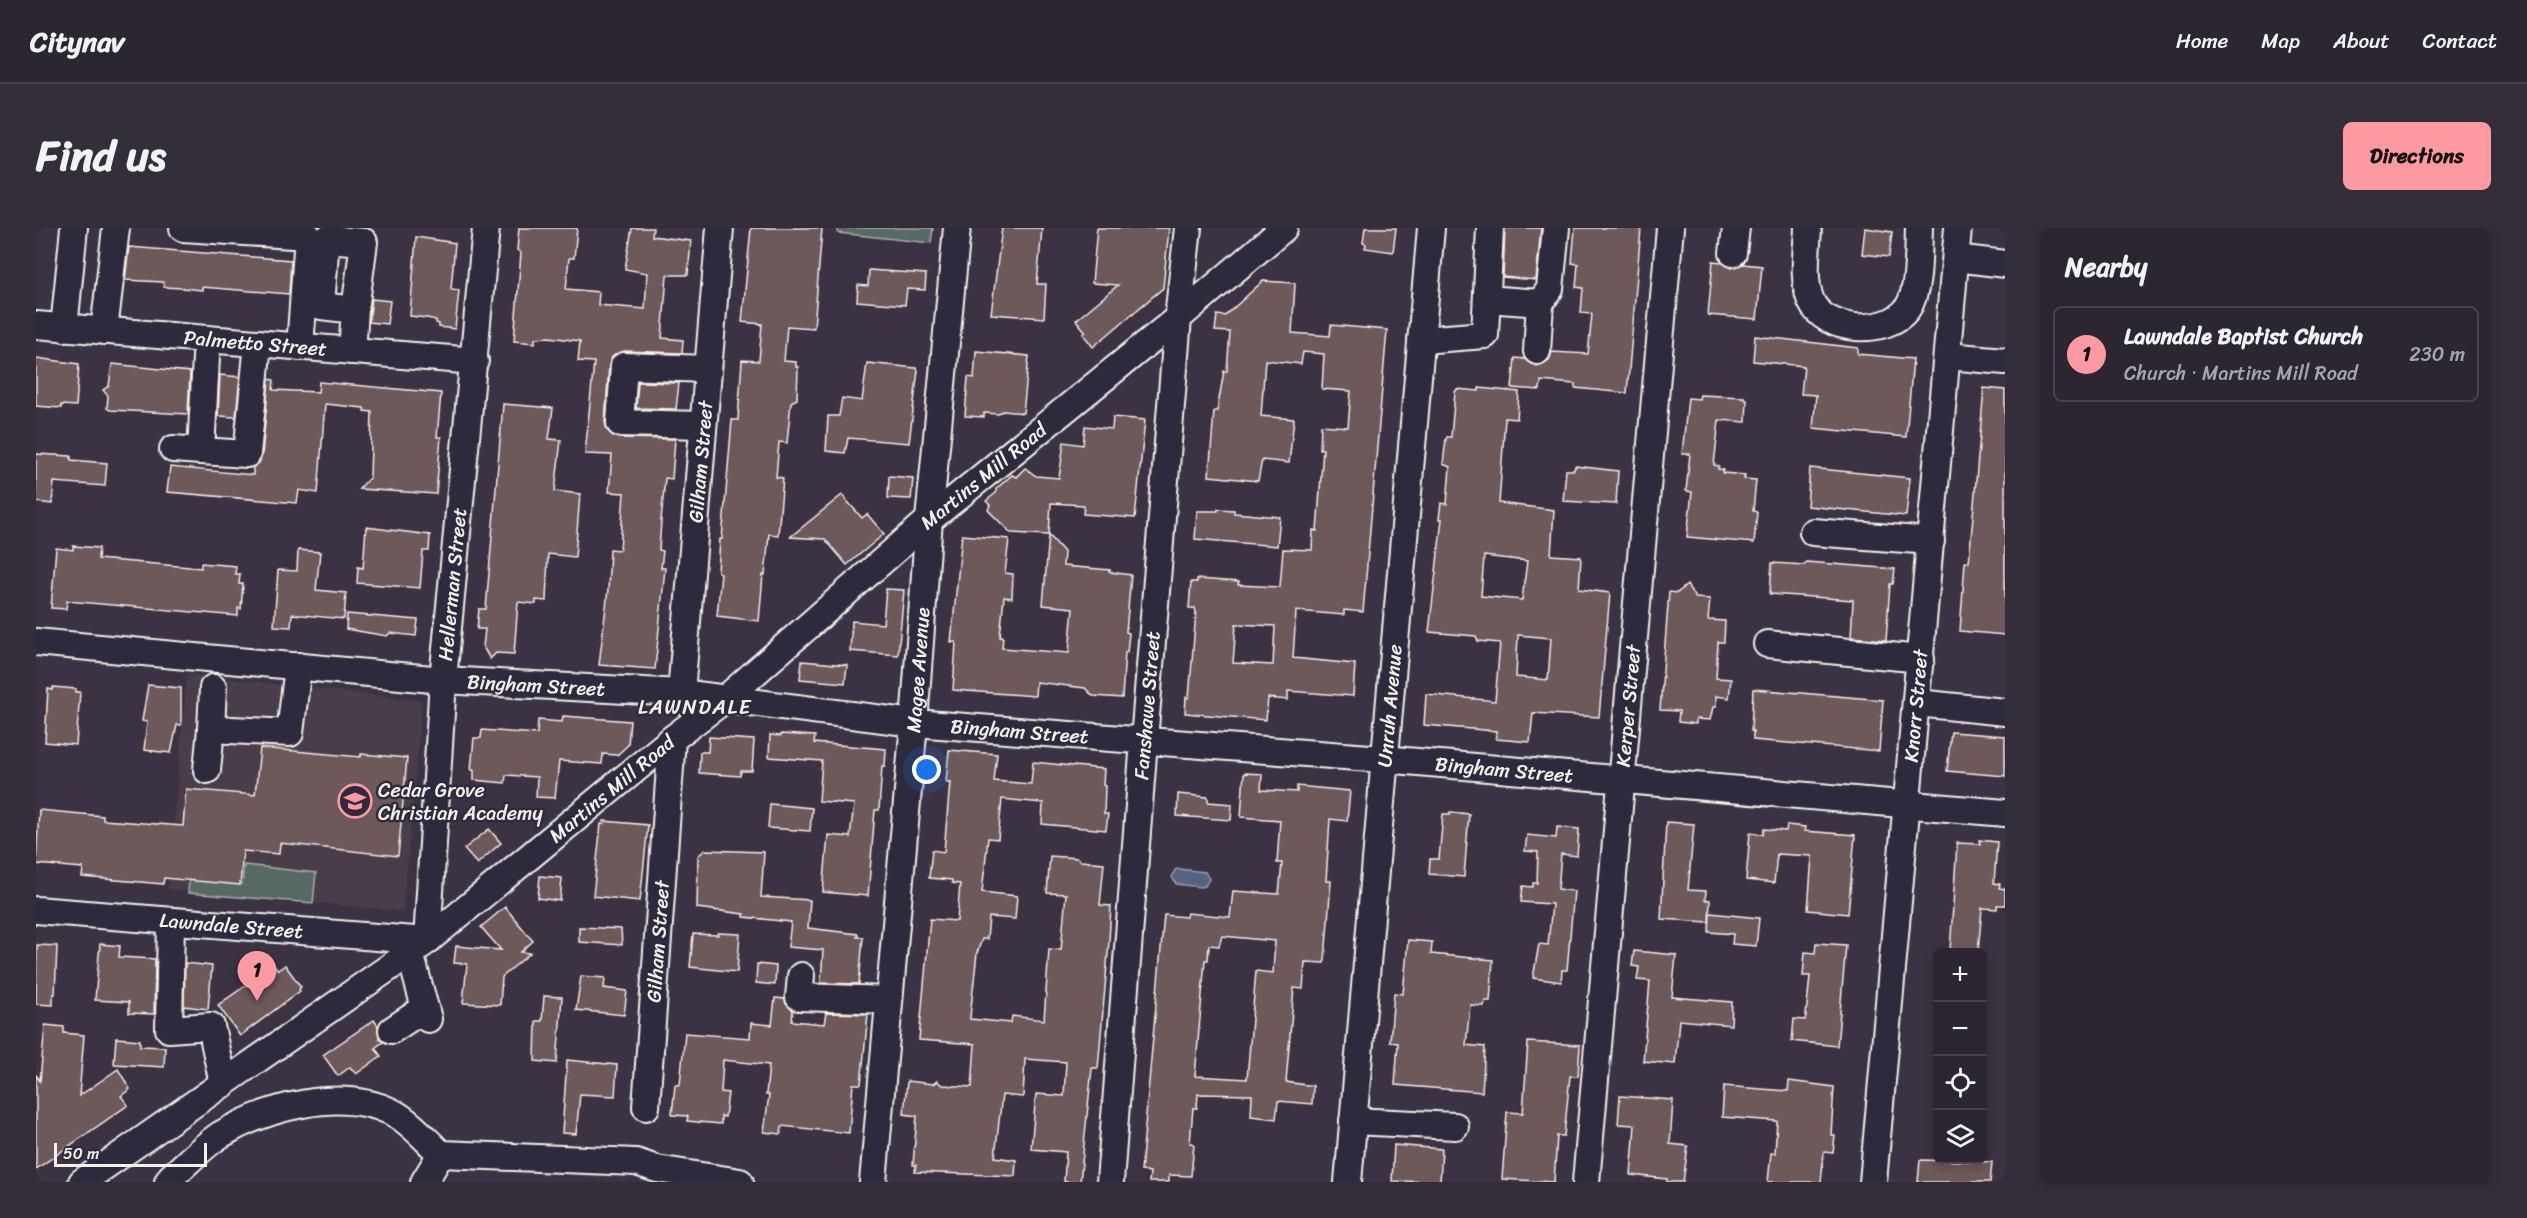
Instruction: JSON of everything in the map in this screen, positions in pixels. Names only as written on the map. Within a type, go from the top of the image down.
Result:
[{"type":"street","points":[[64,327],[74,228]]},
{"type":"street","points":[[104,331],[116,228]]},
{"type":"street","points":[[183,228],[308,237],[300,347]]},
{"type":"street","name":"Hellerman Street","points":[[392,1030],[427,1013],[419,947],[486,228]]},
{"type":"street","name":"Gilham Street","points":[[681,693],[720,228]]},
{"type":"street","name":"Magee Avenue","points":[[873,1182],[914,723],[929,520],[957,228]]},
{"type":"street","name":"Fanshawe Street","points":[[1110,1182],[1178,318],[1188,228]]},
{"type":"street","name":"Martins Mill Road","points":[[82,1182],[419,947],[672,739],[725,699],[929,520],[1178,318],[1284,228]]},
{"type":"street","name":"Unruh Avenue","points":[[1348,1182],[1431,228]]},
{"type":"street","points":[[1421,340],[1485,335],[1490,228]]},
{"type":"street","points":[[1537,351],[1540,303],[1550,289],[1556,228]]},
{"type":"street","name":"Kerper Street","points":[[1586,1182],[1670,228]]},
{"type":"street","points":[[1808,228],[1806,285],[1812,304],[1826,317],[1842,324],[1880,327],[1897,320],[1908,308],[1915,293],[1919,228]]},
{"type":"street","name":"Knorr Street","points":[[1873,1182],[1958,228]]},
{"type":"street","points":[[1956,258],[2005,264]]},
{"type":"street","points":[[1487,299],[1540,303]]},
{"type":"street","points":[[352,351],[355,310]]},
{"type":"street","name":"Palmetto Street","points":[[36,325],[475,361]]},
{"type":"street","points":[[201,451],[207,339]]},
{"type":"street","points":[[173,449],[247,454],[258,343]]},
{"type":"street","points":[[1947,356],[2005,361]]},
{"type":"street","points":[[703,425],[620,423],[624,366],[708,369]]},
{"type":"street","points":[[1813,532],[1930,541]]},
{"type":"street","name":"Bingham Street","points":[[36,642],[443,680],[681,693],[914,723],[1383,759],[2005,813]]},
{"type":"street","points":[[1767,644],[1921,659]]},
{"type":"street","points":[[211,729],[290,733],[298,666]]},
{"type":"street","points":[[207,770],[213,688]]},
{"type":"street","points":[[1917,703],[2005,711]]},
{"type":"street","name":"Gilham Street","points":[[646,1107],[672,739]]},
{"type":"street","name":"Lawndale Street","points":[[36,910],[171,921],[419,947]]},
{"type":"street","points":[[171,921],[169,1029],[211,1026],[222,1084]]},
{"type":"street","points":[[801,976],[799,997],[889,1000]]},
{"type":"street","points":[[168,1182],[220,1135],[286,1106],[349,1100],[392,1112],[417,1131],[441,1154],[636,1162],[645,1174],[728,1181]]},
{"type":"street","points":[[1353,1121],[1455,1126]]},
{"type":"street","points":[[424,1182],[441,1154]]},
{"type":"shaded area","name":"Cedar Grove Christian Academy","points":[[187,674],[422,701],[403,911],[168,889]]},
{"type":"green space","points":[[838,228],[933,228],[931,243],[838,233]]},
{"type":"green space","points":[[244,865],[316,873],[313,903],[188,893],[189,879],[242,884]]},
{"type":"water","points":[[1175,870],[1205,872],[1209,879],[1205,886],[1201,887],[1176,884],[1172,877]]},
{"type":"building","points":[[519,228],[577,228],[574,258],[569,258],[566,289],[599,292],[598,305],[645,309],[647,273],[625,269],[632,228],[653,228],[652,236],[691,241],[688,275],[667,275],[662,338],[683,340],[682,353],[624,351],[612,357],[609,365],[605,422],[607,430],[613,436],[620,438],[675,439],[672,479],[665,478],[661,521],[659,550],[663,551],[661,568],[665,568],[655,669],[599,665],[608,590],[610,549],[620,550],[624,493],[609,492],[612,455],[585,454],[594,362],[578,361],[580,341],[549,337],[535,338],[535,343],[514,341],[521,253],[517,250]]},
{"type":"building","points":[[751,228],[822,228],[814,328],[787,326],[784,361],[796,362],[796,367],[798,367],[797,399],[791,402],[787,443],[779,442],[776,477],[783,478],[778,535],[769,534],[759,621],[717,616],[721,573],[718,572],[720,539],[722,539],[732,420],[738,420],[742,360],[759,361],[762,324],[742,322]]},
{"type":"building","points":[[1002,228],[1042,228],[1037,284],[1046,284],[1044,318],[991,314]]},
{"type":"building","points":[[1097,228],[1169,228],[1163,288],[1093,347],[1083,334],[1086,332],[1076,320],[1118,285],[1092,283]]},
{"type":"building","points":[[1365,228],[1396,228],[1393,252],[1365,248],[1366,244],[1363,243]]},
{"type":"building","points":[[1505,228],[1541,228],[1536,280],[1503,277]]},
{"type":"building","points":[[1575,228],[1641,228],[1627,393],[1575,388],[1575,384],[1541,381],[1540,390],[1512,388],[1515,358],[1525,359],[1537,366],[1549,360],[1552,352],[1588,354],[1592,314],[1581,313],[1583,288],[1576,287],[1578,264],[1572,263]]},
{"type":"building","points":[[1865,228],[1892,232],[1889,257],[1862,254]]},
{"type":"building","points":[[416,237],[455,243],[451,289],[459,290],[455,329],[439,327],[436,320],[410,316]]},
{"type":"building","points":[[129,247],[291,260],[289,294],[202,287],[202,290],[164,287],[163,282],[125,280]]},
{"type":"building","points":[[1713,261],[1721,262],[1732,268],[1743,264],[1762,266],[1757,319],[1708,315]]},
{"type":"building","points":[[869,270],[926,274],[925,290],[907,289],[905,305],[857,301],[858,285],[868,286]]},
{"type":"building","points":[[1263,281],[1295,283],[1292,333],[1330,336],[1331,325],[1387,330],[1363,612],[1344,610],[1344,615],[1296,611],[1293,658],[1355,664],[1353,696],[1288,691],[1288,700],[1268,698],[1266,720],[1185,713],[1186,697],[1189,698],[1196,612],[1195,608],[1189,608],[1191,582],[1197,582],[1197,579],[1239,582],[1238,585],[1280,587],[1283,549],[1312,550],[1313,530],[1317,531],[1323,449],[1320,449],[1321,425],[1348,427],[1351,391],[1322,389],[1324,354],[1303,352],[1301,364],[1265,360],[1261,416],[1294,419],[1289,463],[1262,460],[1258,481],[1209,476],[1214,411],[1217,411],[1224,371],[1227,371],[1230,332],[1215,331],[1217,315],[1225,316]],"holes":[[[1236,624],[1275,626],[1273,665],[1233,663]]]},
{"type":"building","points":[[372,299],[390,301],[387,324],[369,322]]},
{"type":"building","points":[[1755,336],[1858,348],[1858,354],[1913,359],[1906,437],[1813,428],[1816,395],[1801,394],[1804,366],[1753,361]]},
{"type":"building","points":[[976,351],[1029,356],[1023,413],[1003,411],[999,414],[984,413],[984,417],[965,416],[968,377],[974,378]]},
{"type":"building","points":[[36,358],[79,364],[76,406],[61,405],[61,408],[36,406]]},
{"type":"building","points":[[867,363],[918,370],[909,443],[848,438],[845,453],[826,451],[828,416],[839,416],[842,398],[862,401]]},
{"type":"building","points":[[112,364],[190,372],[188,414],[110,410],[107,408],[108,396],[103,390],[109,386]]},
{"type":"building","points":[[220,375],[240,377],[236,417],[218,416]]},
{"type":"building","points":[[269,379],[274,380],[273,390],[318,392],[319,382],[441,393],[437,437],[441,437],[436,494],[359,489],[370,477],[372,412],[364,411],[364,408],[325,404],[318,493],[299,490],[297,503],[167,492],[170,467],[253,475],[253,467],[259,463],[262,455]]},
{"type":"building","points":[[638,382],[679,383],[676,409],[636,408]]},
{"type":"building","points":[[1479,388],[1519,392],[1517,419],[1505,418],[1499,503],[1554,510],[1551,555],[1581,557],[1579,589],[1610,593],[1599,717],[1533,713],[1530,742],[1496,739],[1496,731],[1424,725],[1426,694],[1495,701],[1500,643],[1478,641],[1476,636],[1429,632],[1442,519],[1439,519],[1441,503],[1447,504],[1450,467],[1443,464],[1446,439],[1451,437],[1455,392],[1457,389],[1479,391]],"holes":[[[1484,556],[1527,561],[1522,600],[1481,596]],[[1518,635],[1551,638],[1548,680],[1516,677]]]},
{"type":"building","points":[[1984,388],[2005,390],[2005,635],[1960,631],[1965,562],[1969,562]]},
{"type":"building","points":[[1700,395],[1747,399],[1746,422],[1719,420],[1714,465],[1724,470],[1723,473],[1745,475],[1744,479],[1756,480],[1753,511],[1757,512],[1754,543],[1687,537],[1692,492],[1686,491],[1690,454],[1682,454],[1688,398],[1699,399]]},
{"type":"building","points":[[503,404],[553,408],[549,439],[561,440],[555,491],[580,494],[575,557],[548,554],[546,601],[536,600],[536,604],[518,602],[514,654],[496,653],[490,659],[483,647],[485,629],[477,629],[479,609],[486,609]]},
{"type":"building","points":[[1113,417],[1145,420],[1135,518],[1083,514],[1084,505],[1051,503],[1049,535],[1011,533],[988,510],[990,505],[986,501],[1012,475],[1016,477],[1025,468],[1036,476],[1059,478],[1064,442],[1083,445],[1085,426],[1112,429]]},
{"type":"building","points":[[36,454],[71,456],[71,460],[107,463],[105,486],[54,482],[52,504],[36,502]]},
{"type":"building","points":[[1575,466],[1618,471],[1616,504],[1563,501],[1566,470],[1574,470]]},
{"type":"building","points":[[1810,468],[1910,478],[1906,516],[1807,506]]},
{"type":"building","points":[[889,476],[913,478],[911,499],[888,498]]},
{"type":"building","points":[[842,495],[862,518],[867,514],[884,534],[847,565],[825,539],[790,537]]},
{"type":"building","points":[[1218,509],[1234,510],[1234,513],[1280,517],[1277,546],[1195,539],[1197,511],[1218,511]]},
{"type":"building","points":[[366,527],[430,535],[429,551],[423,551],[420,588],[357,583],[358,567],[363,568]]},
{"type":"building","points":[[962,535],[1009,539],[1005,573],[1013,574],[1012,598],[1004,597],[1000,637],[1003,637],[1002,648],[1069,653],[1073,608],[1043,605],[1049,535],[1064,552],[1063,566],[1110,570],[1109,572],[1131,575],[1126,632],[1129,633],[1127,652],[1125,652],[1122,698],[1093,696],[1085,688],[1036,682],[1035,696],[953,690],[956,642],[951,642]]},
{"type":"building","points":[[73,546],[99,548],[98,559],[201,568],[201,563],[236,566],[235,574],[240,574],[239,584],[243,584],[241,609],[238,608],[238,616],[67,601],[66,609],[51,608],[56,548],[73,550]]},
{"type":"building","points":[[298,550],[320,552],[316,590],[346,593],[344,619],[292,614],[291,627],[274,626],[278,570],[297,571]]},
{"type":"building","points":[[1806,562],[1895,569],[1893,584],[1890,584],[1886,640],[1851,637],[1853,600],[1770,594],[1772,563],[1805,565]]},
{"type":"building","points":[[1687,585],[1695,598],[1710,599],[1708,620],[1725,621],[1724,642],[1718,642],[1716,678],[1731,679],[1729,698],[1716,696],[1716,707],[1713,707],[1710,720],[1696,719],[1696,724],[1678,722],[1679,711],[1660,710],[1669,592],[1677,593]]},
{"type":"building","points":[[886,589],[904,590],[898,655],[850,651],[852,621],[883,624]]},
{"type":"building","points":[[347,614],[418,620],[416,636],[390,633],[387,636],[346,629]]},
{"type":"building","points":[[802,661],[847,665],[845,683],[800,679]]},
{"type":"building","points":[[148,685],[181,688],[181,725],[177,725],[171,753],[144,750],[147,722],[142,721]]},
{"type":"building","points":[[53,687],[76,689],[76,692],[80,692],[76,745],[45,742],[48,689],[53,690]]},
{"type":"building","points":[[1753,689],[1883,700],[1879,751],[1753,740],[1753,731],[1751,731]]},
{"type":"building","points":[[563,716],[630,721],[628,745],[617,755],[603,754],[602,764],[559,761],[555,798],[536,797],[537,777],[506,775],[505,783],[474,780],[474,770],[471,770],[474,738],[481,738],[482,730],[537,734],[538,720],[562,722]]},
{"type":"building","points":[[1951,732],[2005,736],[2005,776],[1947,771]]},
{"type":"building","points":[[781,734],[815,736],[814,743],[886,749],[885,766],[882,766],[879,810],[875,810],[868,896],[823,892],[828,835],[850,837],[854,804],[819,801],[822,761],[769,757],[770,735],[781,736]]},
{"type":"building","points":[[709,737],[754,740],[752,771],[741,771],[740,776],[699,773],[700,752],[708,752]]},
{"type":"building","points":[[260,748],[361,757],[361,754],[407,758],[398,856],[280,843],[279,854],[243,851],[240,885],[164,878],[163,884],[82,877],[83,868],[36,864],[39,810],[103,816],[103,820],[183,826],[186,789],[255,795]]},
{"type":"building","points":[[949,750],[997,754],[994,781],[1031,784],[1033,762],[1104,769],[1104,814],[1108,814],[1106,830],[1042,824],[1043,803],[1002,799],[998,839],[988,838],[982,892],[1017,896],[1015,919],[989,917],[987,939],[982,939],[977,953],[970,1017],[970,1019],[1011,1023],[1012,1016],[1044,1020],[1049,949],[1061,950],[1066,894],[1047,893],[1050,856],[1104,863],[1100,905],[1111,906],[1109,941],[1098,1068],[1092,1068],[1080,1182],[1064,1182],[1066,1152],[1031,1149],[1036,1094],[1064,1096],[1066,1062],[1025,1059],[1023,1097],[1002,1095],[995,1157],[1016,1160],[1015,1176],[915,1172],[916,1165],[913,1165],[917,1116],[904,1114],[907,1081],[933,1084],[937,1081],[942,1085],[972,1087],[975,1044],[919,1040],[930,919],[957,921],[960,884],[952,883],[952,880],[929,878],[932,850],[944,852],[950,782],[946,782]]},
{"type":"building","points":[[1244,773],[1262,774],[1261,790],[1297,792],[1297,786],[1350,791],[1347,821],[1330,819],[1326,881],[1331,881],[1325,960],[1324,963],[1305,962],[1303,989],[1294,988],[1286,1082],[1313,1086],[1312,1104],[1278,1101],[1276,1119],[1251,1116],[1252,1095],[1198,1094],[1197,1108],[1193,1108],[1190,1143],[1194,1144],[1191,1176],[1169,1175],[1169,1182],[1149,1182],[1150,1172],[1141,1171],[1164,915],[1186,917],[1187,913],[1230,917],[1233,891],[1279,894],[1282,863],[1277,863],[1280,820],[1241,817]],"holes":[[[1222,936],[1275,941],[1273,973],[1256,971],[1247,1079],[1195,1076],[1205,960],[1208,960],[1209,945],[1219,946]]]},
{"type":"building","points":[[1178,794],[1208,797],[1208,802],[1232,804],[1231,820],[1177,816]]},
{"type":"building","points":[[770,804],[812,808],[810,831],[768,828]]},
{"type":"building","points":[[1450,812],[1469,814],[1464,877],[1429,874],[1430,859],[1439,859],[1443,814],[1450,814]]},
{"type":"building","points":[[604,821],[648,825],[640,901],[593,896],[601,824],[604,824]]},
{"type":"building","points":[[1666,822],[1694,824],[1688,890],[1706,891],[1705,900],[1710,900],[1709,922],[1661,919]]},
{"type":"building","points":[[1787,825],[1805,827],[1804,831],[1855,835],[1848,914],[1808,910],[1812,856],[1777,854],[1774,883],[1746,880],[1750,833],[1763,834],[1764,829],[1786,831]]},
{"type":"building","points":[[1557,827],[1579,829],[1577,856],[1561,854],[1558,889],[1574,891],[1567,970],[1562,970],[1561,982],[1533,978],[1539,944],[1548,945],[1552,904],[1521,902],[1523,886],[1533,887],[1533,883],[1537,883],[1538,852],[1525,851],[1527,835],[1556,838]]},
{"type":"building","points":[[489,829],[501,843],[477,864],[464,849]]},
{"type":"building","points":[[1979,840],[1997,842],[1994,883],[2000,884],[1999,888],[2005,889],[2005,905],[1997,905],[1997,909],[1982,908],[1978,948],[1950,948],[1957,843],[1980,844]]},
{"type":"building","points":[[705,850],[764,852],[761,897],[810,900],[808,928],[858,934],[857,937],[863,937],[859,984],[821,983],[823,950],[788,947],[791,922],[744,917],[744,914],[697,908],[698,856]]},
{"type":"building","points":[[540,876],[562,878],[560,901],[538,898]]},
{"type":"building","points":[[505,907],[533,941],[521,952],[530,953],[502,977],[500,1005],[463,1003],[467,964],[454,963],[456,946],[501,950],[481,927]]},
{"type":"building","points":[[1710,913],[1759,918],[1756,946],[1732,944],[1733,934],[1709,932]]},
{"type":"building","points":[[579,927],[621,929],[622,945],[579,942]]},
{"type":"building","points":[[718,933],[740,934],[737,972],[690,967],[693,934],[718,935]]},
{"type":"building","points":[[1408,940],[1432,942],[1431,954],[1493,960],[1490,1001],[1485,1001],[1484,1006],[1470,1005],[1466,1045],[1485,1047],[1482,1092],[1395,1085],[1398,1043],[1390,1042],[1394,993],[1403,994]]},
{"type":"building","points":[[1816,943],[1846,945],[1837,1046],[1792,1041],[1794,1019],[1805,1020],[1806,1015],[1810,976],[1803,976],[1805,952],[1815,953]]},
{"type":"building","points":[[100,944],[120,946],[119,957],[155,959],[154,1014],[129,1013],[129,1002],[95,1000]]},
{"type":"building","points":[[37,945],[57,946],[53,1005],[36,1004]]},
{"type":"building","points":[[1634,951],[1676,955],[1672,997],[1732,1002],[1731,1025],[1679,1020],[1675,1064],[1643,1061],[1650,981],[1637,980],[1639,967],[1632,966]]},
{"type":"building","points":[[185,963],[212,966],[208,1009],[184,1006]]},
{"type":"building","points":[[757,964],[776,966],[775,985],[756,983]]},
{"type":"building","points":[[285,965],[301,987],[300,991],[240,1036],[218,1005],[274,966],[278,970]]},
{"type":"building","points":[[581,976],[605,978],[604,988],[627,991],[624,1015],[576,1010]]},
{"type":"building","points":[[544,996],[562,997],[557,1063],[535,1061],[536,1021],[542,1021]]},
{"type":"building","points":[[775,998],[785,999],[786,1004],[793,1010],[792,1021],[824,1024],[826,1013],[868,1014],[861,1084],[853,1084],[849,1133],[782,1126],[781,1134],[764,1132],[769,1095],[766,1095],[769,1065],[723,1060],[721,1092],[728,1093],[725,1117],[721,1116],[721,1124],[687,1121],[688,1116],[672,1115],[675,1085],[680,1085],[685,1033],[750,1038],[751,1023],[772,1025]]},
{"type":"building","points":[[374,1020],[378,1026],[379,1038],[383,1042],[375,1048],[381,1056],[356,1074],[350,1067],[338,1076],[323,1055]]},
{"type":"building","points":[[45,1025],[64,1027],[64,1033],[84,1035],[79,1096],[118,1069],[130,1089],[121,1096],[128,1105],[36,1169],[36,1075],[40,1081]]},
{"type":"building","points":[[116,1038],[140,1040],[140,1046],[165,1047],[164,1067],[114,1064]]},
{"type":"building","points":[[1528,1042],[1580,1045],[1578,1076],[1570,1076],[1564,1136],[1557,1136],[1554,1182],[1502,1179],[1507,1112],[1523,1113]]},
{"type":"building","points":[[567,1060],[617,1065],[615,1096],[580,1094],[576,1134],[562,1133]]},
{"type":"building","points":[[1789,1081],[1834,1087],[1831,1135],[1835,1135],[1833,1153],[1824,1152],[1821,1182],[1768,1182],[1771,1153],[1775,1153],[1777,1121],[1722,1117],[1724,1086],[1788,1091]]},
{"type":"building","points":[[1620,1096],[1673,1100],[1670,1144],[1688,1146],[1683,1182],[1667,1182],[1667,1179],[1631,1175],[1635,1125],[1618,1124]]},
{"type":"building","points":[[1394,1145],[1442,1149],[1440,1182],[1392,1181]]},
{"type":"building","points":[[1920,1160],[1933,1160],[1933,1164],[1987,1164],[1987,1162],[1992,1162],[1990,1182],[1918,1182]]},
{"type":"place","name":"Cedar Grove Christian Academy","points":[[355,801]]},
{"type":"place","name":"Lawndale Baptist Church","points":[[257,1001]]},
{"type":"district","name":"LAWNDALE","points":[[695,707]]}]
